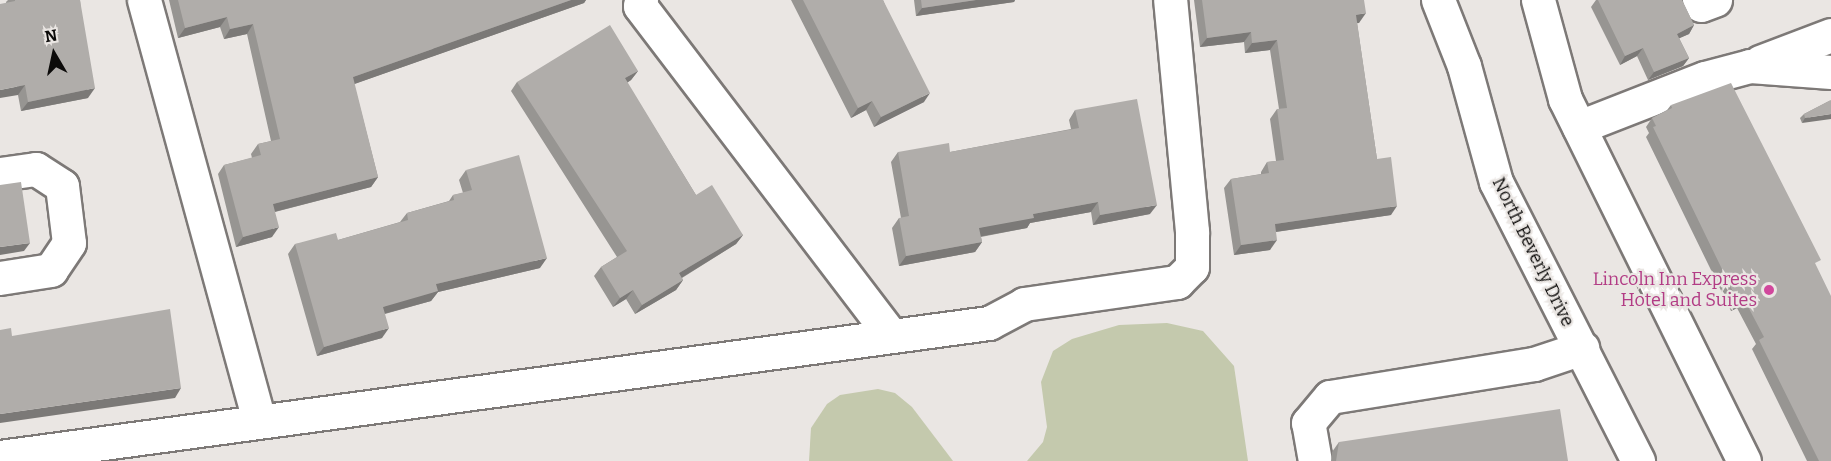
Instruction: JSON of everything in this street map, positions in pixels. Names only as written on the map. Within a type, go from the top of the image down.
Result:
[{"type":"street","points":[[144,0],[259,420]]},
{"type":"street","points":[[641,0],[640,6],[891,336]]},
{"type":"street","points":[[0,457],[989,322],[1024,304],[1177,282],[1192,267],[1170,0]]},
{"type":"street","name":"North Beverly Drive","points":[[1438,0],[1464,66],[1496,182],[1638,461]]},
{"type":"street","points":[[1538,0],[1565,99],[1744,461]]},
{"type":"street","points":[[1699,0],[1701,5],[1715,0]]},
{"type":"street","points":[[1579,127],[1705,78],[1750,66],[1831,35]]},
{"type":"street","points":[[1750,66],[1831,72]]},
{"type":"street","points":[[0,174],[36,169],[62,186],[69,243],[51,270],[0,278]]},
{"type":"street","points":[[1315,461],[1308,423],[1330,398],[1534,364],[1582,348]]},
{"type":"green space","points":[[1167,323],[1203,331],[1234,366],[1248,461],[1027,461],[1043,442],[1047,427],[1041,382],[1053,351],[1072,339],[1119,325]]},
{"type":"green space","points":[[878,389],[895,393],[912,407],[953,461],[809,461],[811,428],[827,404],[840,395]]},
{"type":"building","points":[[15,0],[80,0],[95,88],[28,102],[25,85],[0,90],[0,4]]},
{"type":"building","points":[[178,0],[571,0],[353,77],[378,177],[273,204],[279,227],[243,237],[224,165],[261,155],[258,144],[280,139],[253,24],[230,29],[227,17],[185,28]]},
{"type":"building","points":[[803,0],[883,0],[930,93],[881,117],[872,101],[858,108]]},
{"type":"building","points":[[921,0],[976,0],[922,8]]},
{"type":"building","points":[[1202,0],[1364,0],[1366,13],[1356,15],[1377,159],[1391,157],[1397,206],[1275,224],[1277,240],[1241,245],[1231,179],[1269,173],[1267,162],[1284,160],[1277,109],[1287,108],[1277,40],[1252,43],[1251,32],[1207,38]]},
{"type":"building","points":[[1598,0],[1682,0],[1694,25],[1677,34],[1689,58],[1654,72],[1643,48],[1625,56]]},
{"type":"building","points":[[610,25],[638,71],[625,78],[696,195],[712,185],[743,235],[679,273],[683,280],[642,305],[633,290],[620,298],[601,267],[627,251],[517,82]]},
{"type":"building","name":"Lincoln Inn Express Hotel and Suites","points":[[1731,83],[1821,260],[1815,263],[1831,296],[1831,461],[1819,461],[1759,340],[1764,337],[1744,299],[1738,302],[1653,127],[1656,126],[1652,118],[1672,108],[1671,105]]},
{"type":"building","points":[[1137,99],[1157,205],[1100,215],[1098,202],[1033,214],[1034,218],[979,228],[982,242],[906,256],[899,218],[909,216],[898,152],[949,143],[950,152],[1079,128],[1075,110]]},
{"type":"building","points":[[1831,100],[1831,114],[1805,118],[1804,114]]},
{"type":"building","points":[[519,155],[547,258],[436,284],[438,291],[383,307],[389,328],[324,347],[295,244],[336,233],[338,240],[408,220],[407,213],[454,200],[453,195],[472,190],[466,170]]},
{"type":"building","points":[[21,182],[30,243],[0,247],[0,185]]},
{"type":"building","points":[[170,309],[181,388],[0,414],[0,330],[11,328],[12,336]]},
{"type":"building","points":[[1560,409],[1568,461],[1336,461],[1339,442]]},
{"type":"place","name":"Lincoln Inn Express Hotel and Suites","points":[[1769,290]]}]
